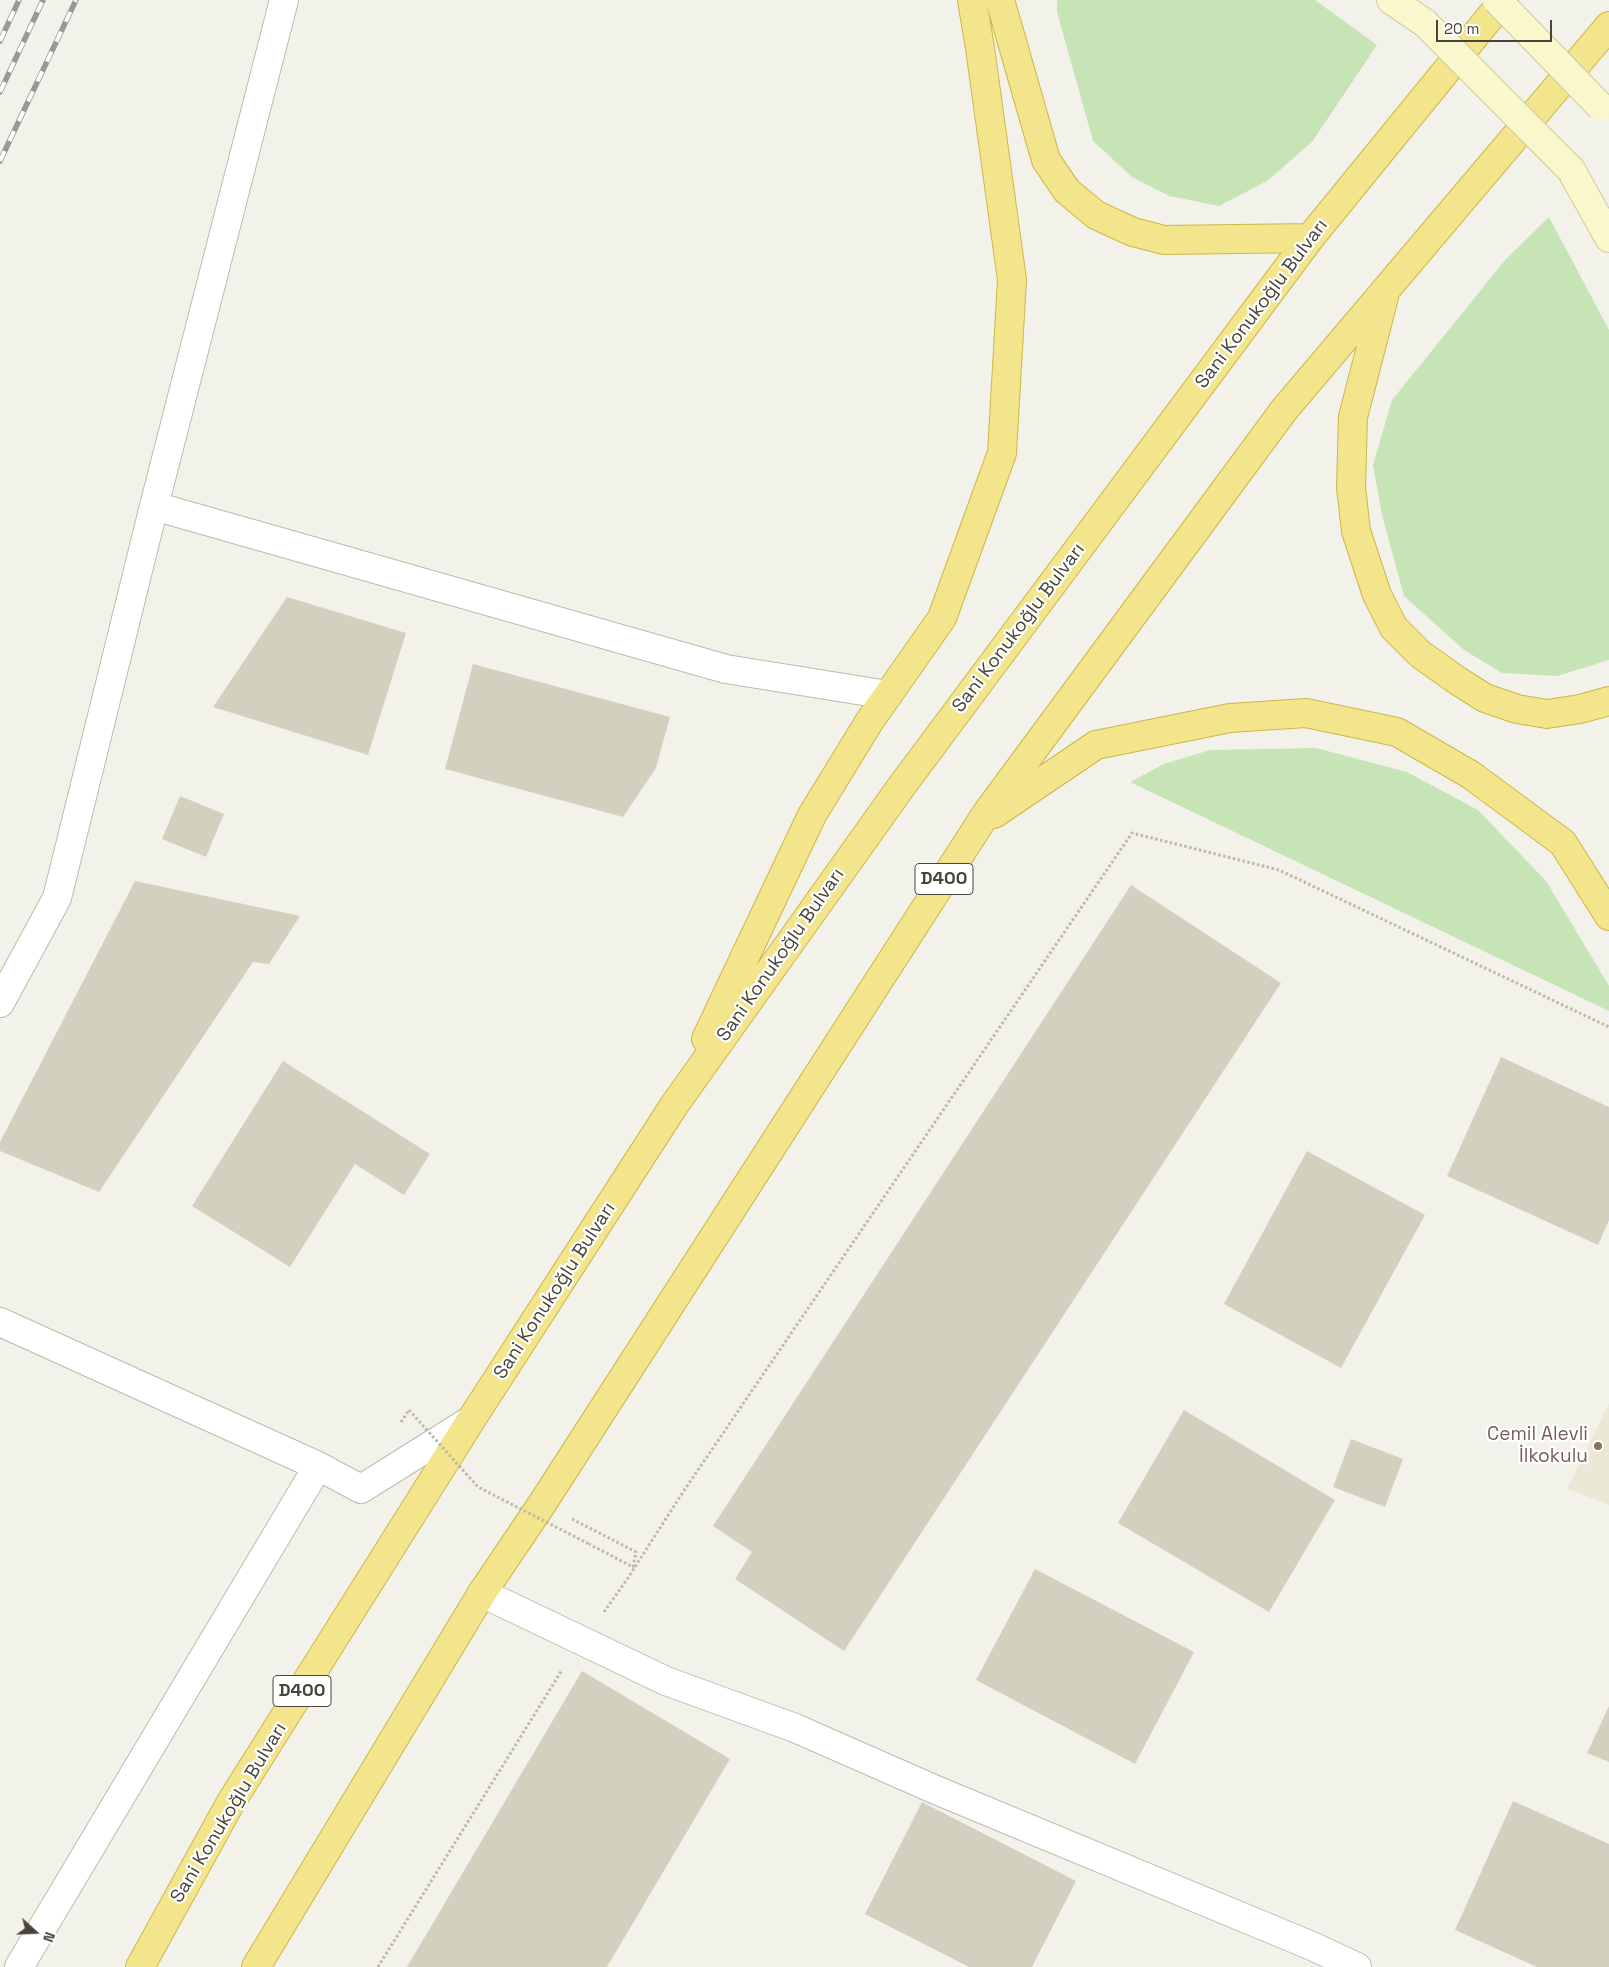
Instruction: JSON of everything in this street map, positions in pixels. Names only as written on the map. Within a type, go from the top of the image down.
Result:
[{"type":"highway","points":[[675,1104],[812,815],[888,695],[942,618],[1002,453],[1012,280],[972,0]]},
{"type":"highway","points":[[1000,0],[1046,160],[1067,191],[1096,215],[1133,232],[1164,240],[1310,238]]},
{"type":"highway","name":"Sani Konukoğlu Bulvarı","points":[[140,1967],[231,1802],[471,1420],[675,1104],[900,787],[1310,238],[1504,0]]},
{"type":"highway","name":"D400","points":[[256,1967],[482,1593],[542,1504],[979,825],[1284,410],[1609,26]]},
{"type":"highway","points":[[1386,290],[1354,417],[1351,487],[1356,532],[1377,595],[1394,628],[1420,654],[1458,681],[1485,698],[1517,709],[1547,714],[1580,709],[1609,701]]},
{"type":"highway","points":[[979,825],[1096,745],[1230,718],[1306,713],[1397,732],[1471,775],[1563,843],[1609,916]]},
{"type":"main road","points":[[1391,0],[1425,24],[1571,170],[1609,238]]},
{"type":"main road","points":[[1497,0],[1605,113]]},
{"type":"street","points":[[0,1004],[57,898],[154,506],[284,0]]},
{"type":"street","points":[[154,506],[726,669],[888,695]]},
{"type":"street","points":[[0,1322],[318,1466],[360,1489],[471,1420]]},
{"type":"street","points":[[18,1967],[318,1466]]},
{"type":"street","points":[[482,1593],[666,1681],[795,1728],[936,1790],[1312,1946],[1357,1967]]},
{"type":"path","points":[[378,1967],[560,1673],[628,1578],[683,1492],[1132,833],[1279,870],[1609,1027]]},
{"type":"path","points":[[409,1410],[478,1487],[633,1567],[636,1552],[542,1504]]},
{"type":"shaded area","name":"Cemil Alevli İlkokulu","points":[[1609,1403],[1609,1505],[1567,1489]]},
{"type":"green space","points":[[1057,0],[1315,0],[1377,45],[1312,142],[1267,181],[1219,206],[1169,196],[1132,177],[1093,141],[1057,12]]},
{"type":"green space","points":[[1549,217],[1609,330],[1609,660],[1557,676],[1502,673],[1464,650],[1404,596],[1382,515],[1373,465],[1392,400],[1506,259]]},
{"type":"green space","points":[[1316,748],[1407,772],[1478,810],[1546,881],[1609,986],[1609,1011],[1130,782],[1164,764],[1210,750]]},
{"type":"building","points":[[287,597],[406,633],[368,755],[213,707]]},
{"type":"building","points":[[473,664],[670,717],[656,768],[623,817],[445,769]]},
{"type":"building","points":[[180,796],[224,814],[206,857],[162,839]]},
{"type":"building","points":[[135,881],[300,916],[269,964],[253,962],[99,1192],[0,1151],[0,1142]]},
{"type":"building","points":[[1131,885],[1281,983],[844,1651],[735,1579],[752,1552],[713,1526]]},
{"type":"building","points":[[1501,1057],[1609,1107],[1609,1220],[1598,1245],[1447,1176]]},
{"type":"building","points":[[283,1061],[430,1154],[404,1195],[355,1164],[290,1267],[192,1206]]},
{"type":"building","points":[[1307,1151],[1425,1215],[1341,1368],[1224,1304]]},
{"type":"building","points":[[1184,1410],[1335,1500],[1269,1612],[1118,1523]]},
{"type":"building","points":[[1351,1439],[1403,1459],[1385,1507],[1333,1487]]},
{"type":"building","points":[[1035,1569],[1194,1652],[1135,1764],[976,1680]]},
{"type":"building","points":[[582,1671],[730,1759],[607,1967],[407,1967]]},
{"type":"building","points":[[1609,1706],[1609,1762],[1587,1753]]},
{"type":"building","points":[[1513,1801],[1609,1844],[1609,1967],[1537,1967],[1455,1930]]},
{"type":"building","points":[[922,1802],[1076,1881],[1032,1967],[969,1967],[865,1914]]},
{"type":"railway","points":[[0,41],[19,0]]},
{"type":"railway","points":[[0,92],[43,0]]},
{"type":"railway","points":[[0,161],[76,0]]},
{"type":"place","name":"Cemil Alevli İlkokulu","points":[[1598,1446]]}]
